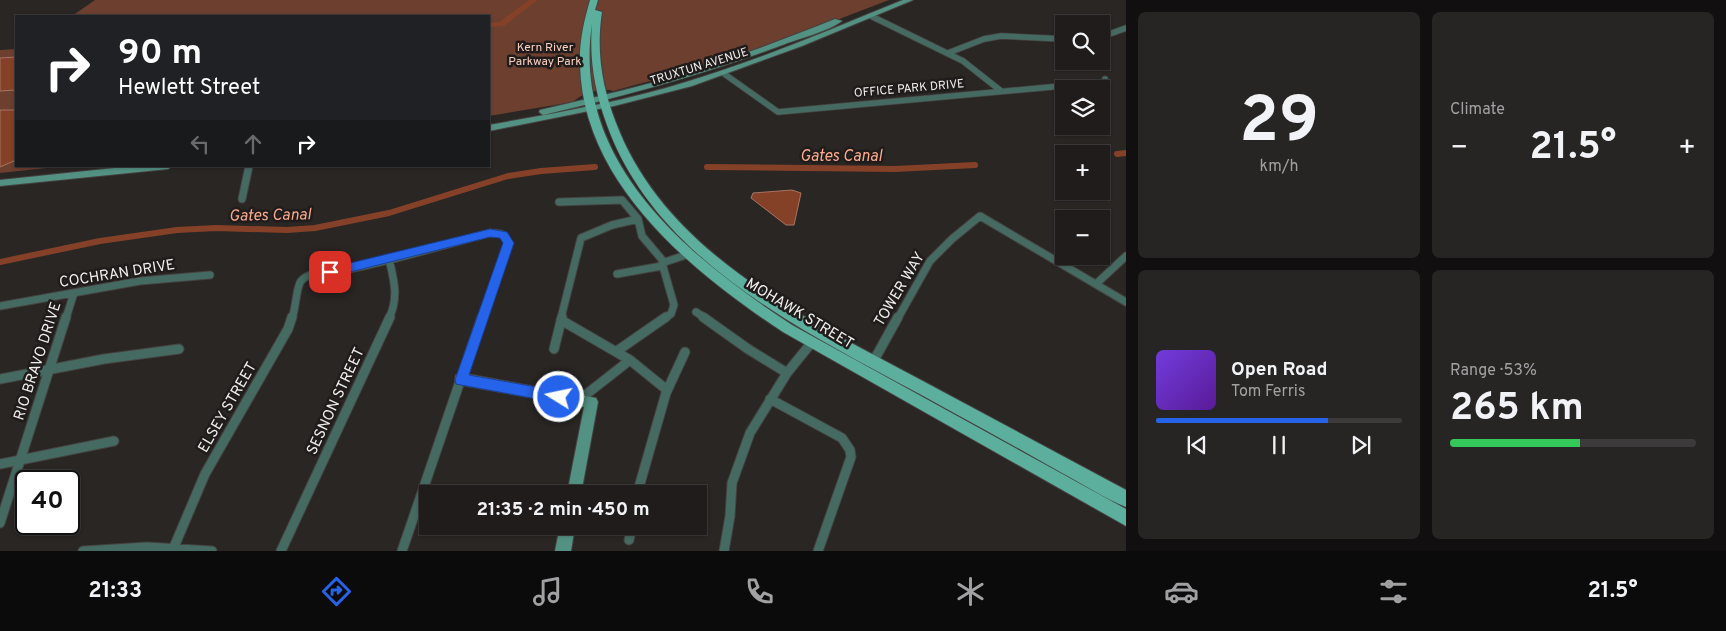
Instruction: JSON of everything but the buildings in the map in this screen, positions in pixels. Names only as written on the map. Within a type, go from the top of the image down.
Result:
[{"type":"main road","name":"MOHAWK STREET","points":[[594,0],[583,42],[583,58],[590,106],[604,146],[643,208],[686,255],[754,308],[836,356],[870,368]]},
{"type":"main road","name":"MOHAWK STREET","points":[[601,0],[594,40],[603,102],[623,153],[635,174],[669,218],[725,270],[870,368],[1126,518]]},
{"type":"main road","name":"TRUXTUN AVENUE","points":[[603,102],[652,94],[723,73],[822,36],[909,0]]},
{"type":"main road","name":"TRUXTUN AVENUE","points":[[490,128],[590,106],[716,67],[892,1]]},
{"type":"main road","points":[[841,20],[870,16],[872,11],[892,1]]},
{"type":"main road","name":"TRUXTUN AVENUE","points":[[490,122],[590,106]]},
{"type":"main road","points":[[611,158],[624,170],[635,174]]},
{"type":"main road","points":[[0,176],[89,167]]},
{"type":"main road","points":[[0,183],[158,167]]},
{"type":"main road","points":[[686,255],[694,256],[725,270]]},
{"type":"main road","points":[[870,368],[918,387],[1126,500]]},
{"type":"main road","points":[[461,380],[591,402],[576,485]]},
{"type":"main road","points":[[563,551],[566,535]]},
{"type":"street","points":[[870,16],[978,70],[1001,91]]},
{"type":"street","points":[[1110,34],[1126,28]]},
{"type":"street","points":[[948,54],[984,39],[1001,36],[1018,35],[1055,38]]},
{"type":"street","name":"OFFICE PARK DRIVE","points":[[723,73],[778,112],[1105,82],[1105,79]]},
{"type":"street","points":[[242,199],[249,167]]},
{"type":"street","points":[[559,202],[622,200],[638,219],[642,236],[663,264],[674,305],[671,314],[617,351]]},
{"type":"street","name":"TOWER WAY","points":[[870,368],[922,271],[946,244],[980,216],[1096,284]]},
{"type":"street","points":[[554,349],[581,238],[612,225],[638,219]]},
{"type":"street","points":[[389,259],[490,233],[504,235],[508,243],[402,551]]},
{"type":"street","points":[[617,274],[663,264],[686,255]]},
{"type":"street","points":[[1126,256],[1096,284],[1126,302]]},
{"type":"street","name":"ELSEY STREET","points":[[174,547],[205,474],[288,329],[296,308],[300,282],[307,276],[389,259]]},
{"type":"street","name":"SESNON STREET","points":[[281,551],[393,310],[396,292],[389,259]]},
{"type":"street","name":"COCHRAN DRIVE","points":[[0,306],[162,278],[210,275]]},
{"type":"street","name":"RIO BRAVO DRIVE","points":[[0,523],[74,293]]},
{"type":"street","points":[[696,312],[748,349],[787,373]]},
{"type":"street","points":[[561,320],[617,351],[667,390]]},
{"type":"street","points":[[724,551],[730,516],[732,483],[750,433],[787,373],[812,342]]},
{"type":"street","points":[[0,379],[104,359],[179,349]]},
{"type":"street","points":[[640,485],[667,390],[685,352]]},
{"type":"street","points":[[579,400],[621,369],[630,360]]},
{"type":"street","points":[[770,399],[842,438],[850,450],[851,457],[818,551]]},
{"type":"street","points":[[0,464],[114,440]]},
{"type":"street","points":[[629,540],[630,535]]},
{"type":"street","points":[[83,551],[138,546],[212,551]]},
{"type":"green space","name":"Kern River Parkway Park","points":[[95,0],[889,0],[742,56],[613,91],[592,92],[573,102],[490,116],[490,15],[73,15]]},
{"type":"green space","points":[[15,49],[15,167],[56,167],[0,173],[0,50]]},
{"type":"shaded area","points":[[15,57],[15,90],[0,91],[0,58]]},
{"type":"shaded area","points":[[0,110],[15,110],[15,160],[0,167]]},
{"type":"shaded area","points":[[792,190],[801,193],[794,225],[786,225],[751,198],[753,193]]},
{"type":"waterway","points":[[490,25],[501,24],[534,0]]},
{"type":"waterway","points":[[1117,154],[1126,153]]},
{"type":"waterway","name":"Gates Canal","points":[[707,167],[895,169],[975,165]]},
{"type":"waterway","name":"Gates Canal","points":[[0,262],[100,241],[177,230],[216,228],[287,230],[315,228],[389,213],[508,176],[541,171],[595,167]]},
{"type":"route","points":[[330,272],[362,266],[494,232],[506,236],[508,243],[461,380],[559,397]]}]
